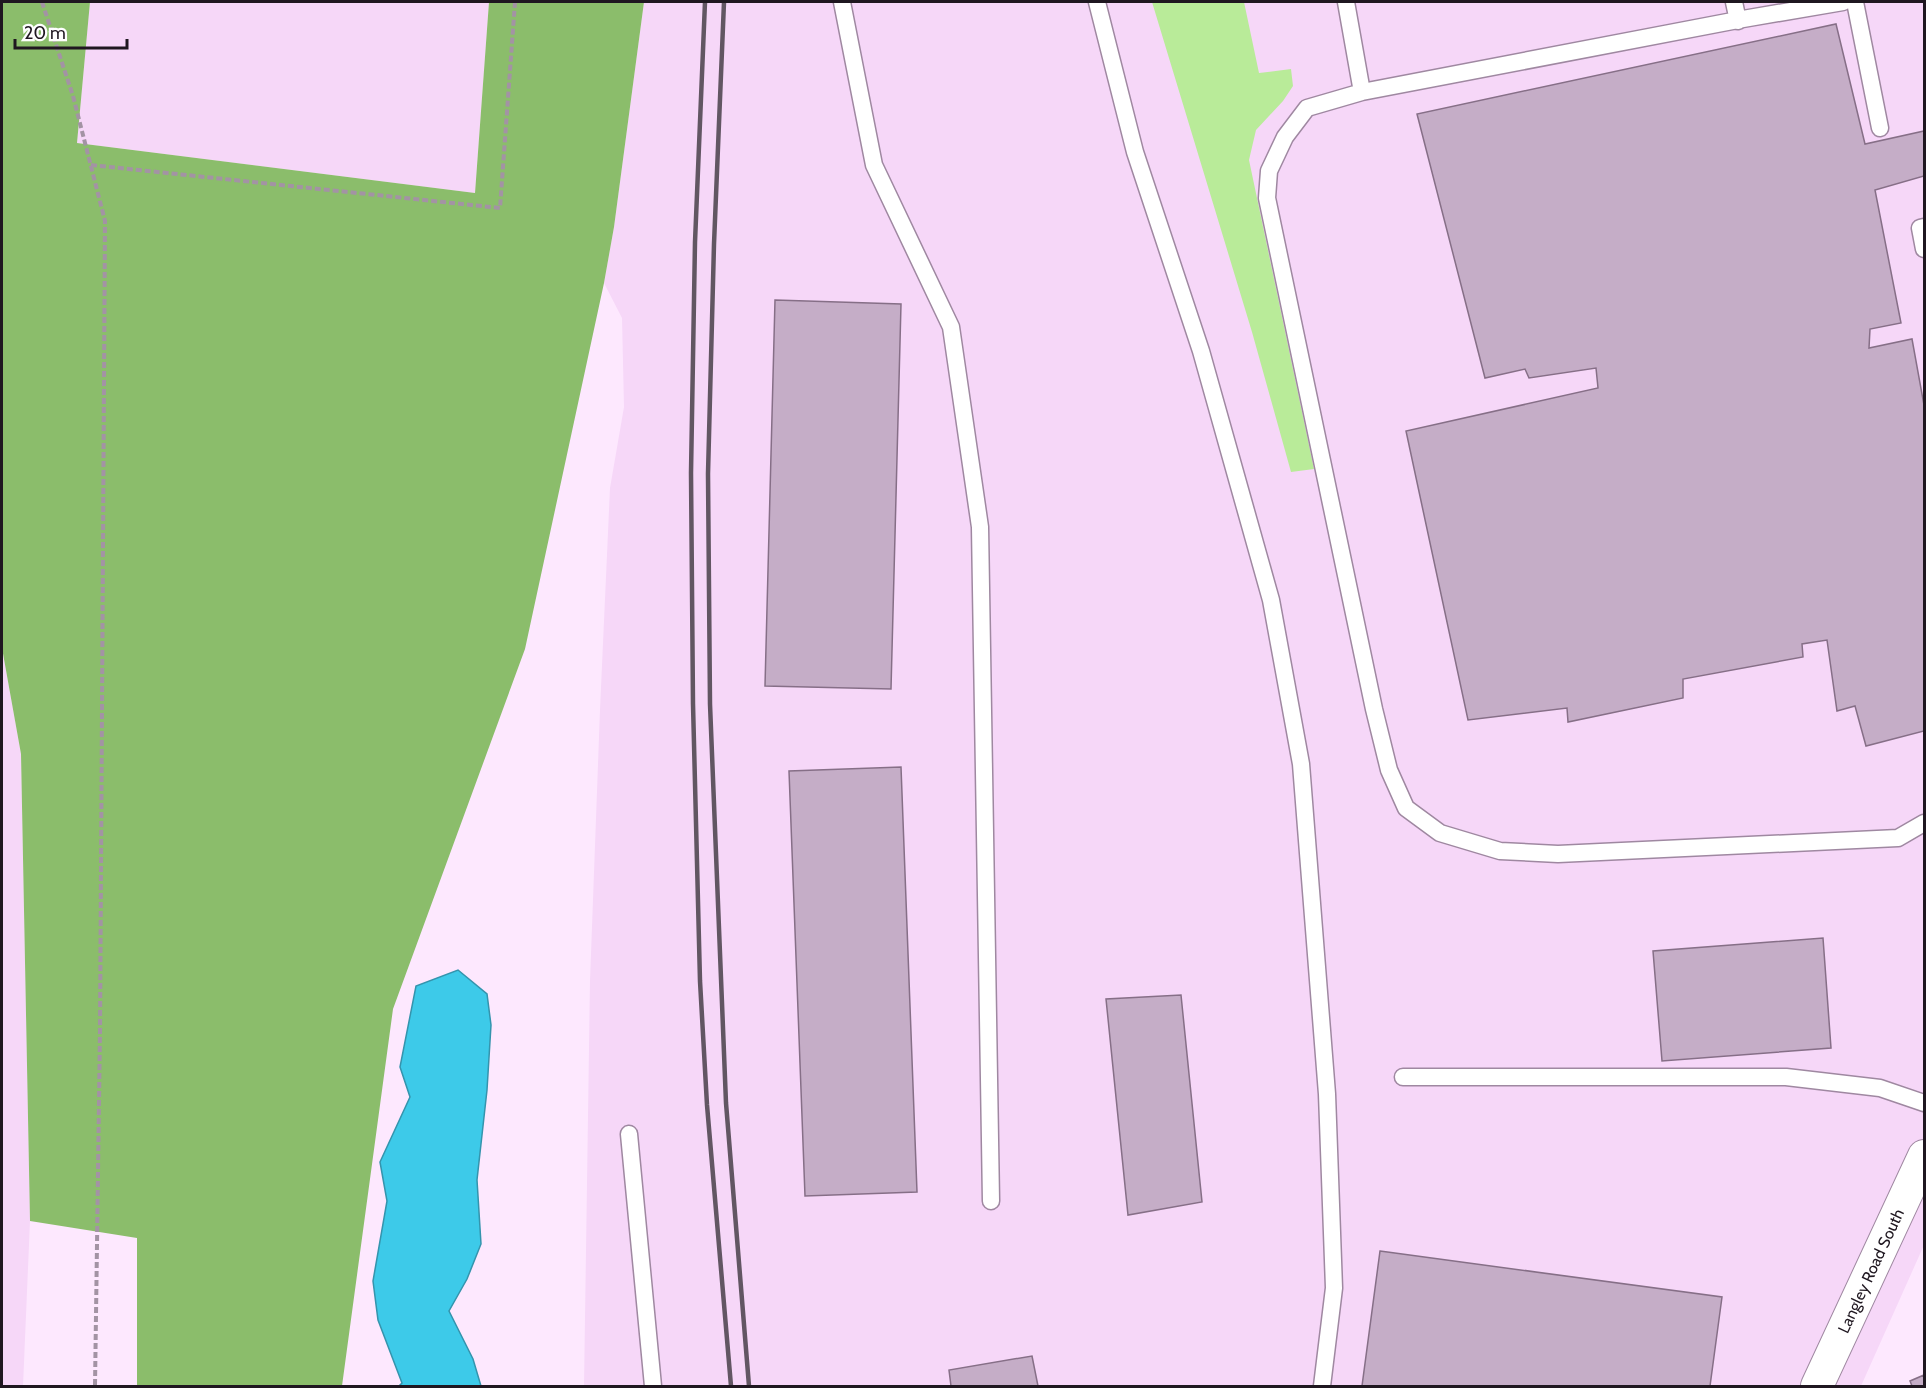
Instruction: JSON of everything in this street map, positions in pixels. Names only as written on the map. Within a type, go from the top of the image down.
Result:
[{"type":"street","name":"Langley Road South","points":[[1817,1386],[1924,1156]]},
{"type":"lane","points":[[842,2],[874,165],[951,327],[980,527],[991,1201]]},
{"type":"lane","points":[[1097,2],[1135,152],[1201,351],[1271,600],[1301,764],[1327,1094],[1334,1288],[1322,1386]]},
{"type":"lane","points":[[1346,2],[1362,92]]},
{"type":"lane","points":[[1734,2],[1738,21]]},
{"type":"lane","points":[[1843,2],[1362,92],[1307,108],[1285,137],[1269,171],[1267,198],[1374,709],[1389,770],[1406,808],[1440,833],[1500,851],[1558,854],[1898,838],[1924,823]]},
{"type":"lane","points":[[1856,2],[1881,128]]},
{"type":"lane","points":[[1924,227],[1920,228],[1924,249]]},
{"type":"lane","points":[[1403,1077],[1786,1077],[1880,1088],[1924,1103]]},
{"type":"lane","points":[[629,1134],[653,1386]]},
{"type":"path","points":[[42,2],[73,96],[105,220],[100,1032],[95,1386]]},
{"type":"path","points":[[91,165],[500,208],[515,2]]},
{"type":"shaded area","points":[[90,2],[489,2],[475,193],[77,143]]},
{"type":"shaded area","points":[[644,2],[1924,2],[1924,1245],[1861,1386],[584,1386],[590,981],[600,710],[610,488],[624,407],[622,318],[604,283],[614,227]]},
{"type":"shaded area","points":[[2,648],[21,754],[30,1221],[23,1386],[2,1386]]},
{"type":"green space","points":[[2,2],[90,2],[77,143],[475,193],[489,2],[644,2],[614,227],[604,283],[525,649],[393,1009],[342,1386],[137,1386],[137,1238],[30,1221],[21,754],[2,648]]},
{"type":"green space","points":[[1152,2],[1244,2],[1259,73],[1291,69],[1293,86],[1283,101],[1256,130],[1249,160],[1314,469],[1291,472],[1252,332]]},
{"type":"water","points":[[458,970],[487,994],[491,1025],[487,1090],[477,1180],[481,1244],[467,1279],[449,1311],[473,1359],[481,1386],[399,1386],[402,1383],[378,1320],[373,1281],[387,1201],[380,1162],[410,1097],[400,1067],[416,986]]},
{"type":"building","points":[[1836,24],[1865,144],[1924,131],[1924,176],[1875,190],[1901,323],[1870,329],[1869,348],[1912,339],[1924,405],[1924,731],[1866,746],[1855,706],[1837,711],[1827,640],[1802,644],[1803,657],[1683,679],[1683,698],[1568,722],[1567,708],[1468,720],[1406,431],[1598,388],[1596,368],[1529,378],[1525,369],[1485,378],[1417,114]]},
{"type":"building","points":[[775,300],[901,304],[891,689],[765,686]]},
{"type":"building","points":[[901,767],[917,1192],[805,1196],[789,771]]},
{"type":"building","points":[[1823,938],[1831,1048],[1662,1061],[1653,951]]},
{"type":"building","points":[[1181,995],[1202,1202],[1128,1215],[1106,999]]},
{"type":"building","points":[[1380,1251],[1722,1297],[1710,1386],[1362,1386]]},
{"type":"building","points":[[1032,1356],[1038,1386],[951,1386],[949,1370]]},
{"type":"building","points":[[1924,1375],[1924,1386],[1912,1386],[1910,1381]]},
{"type":"railway","points":[[705,2],[695,242],[691,473],[693,704],[700,981],[707,1105],[731,1386]]},
{"type":"railway","points":[[724,2],[708,474],[710,704],[726,1103],[749,1386]]}]
